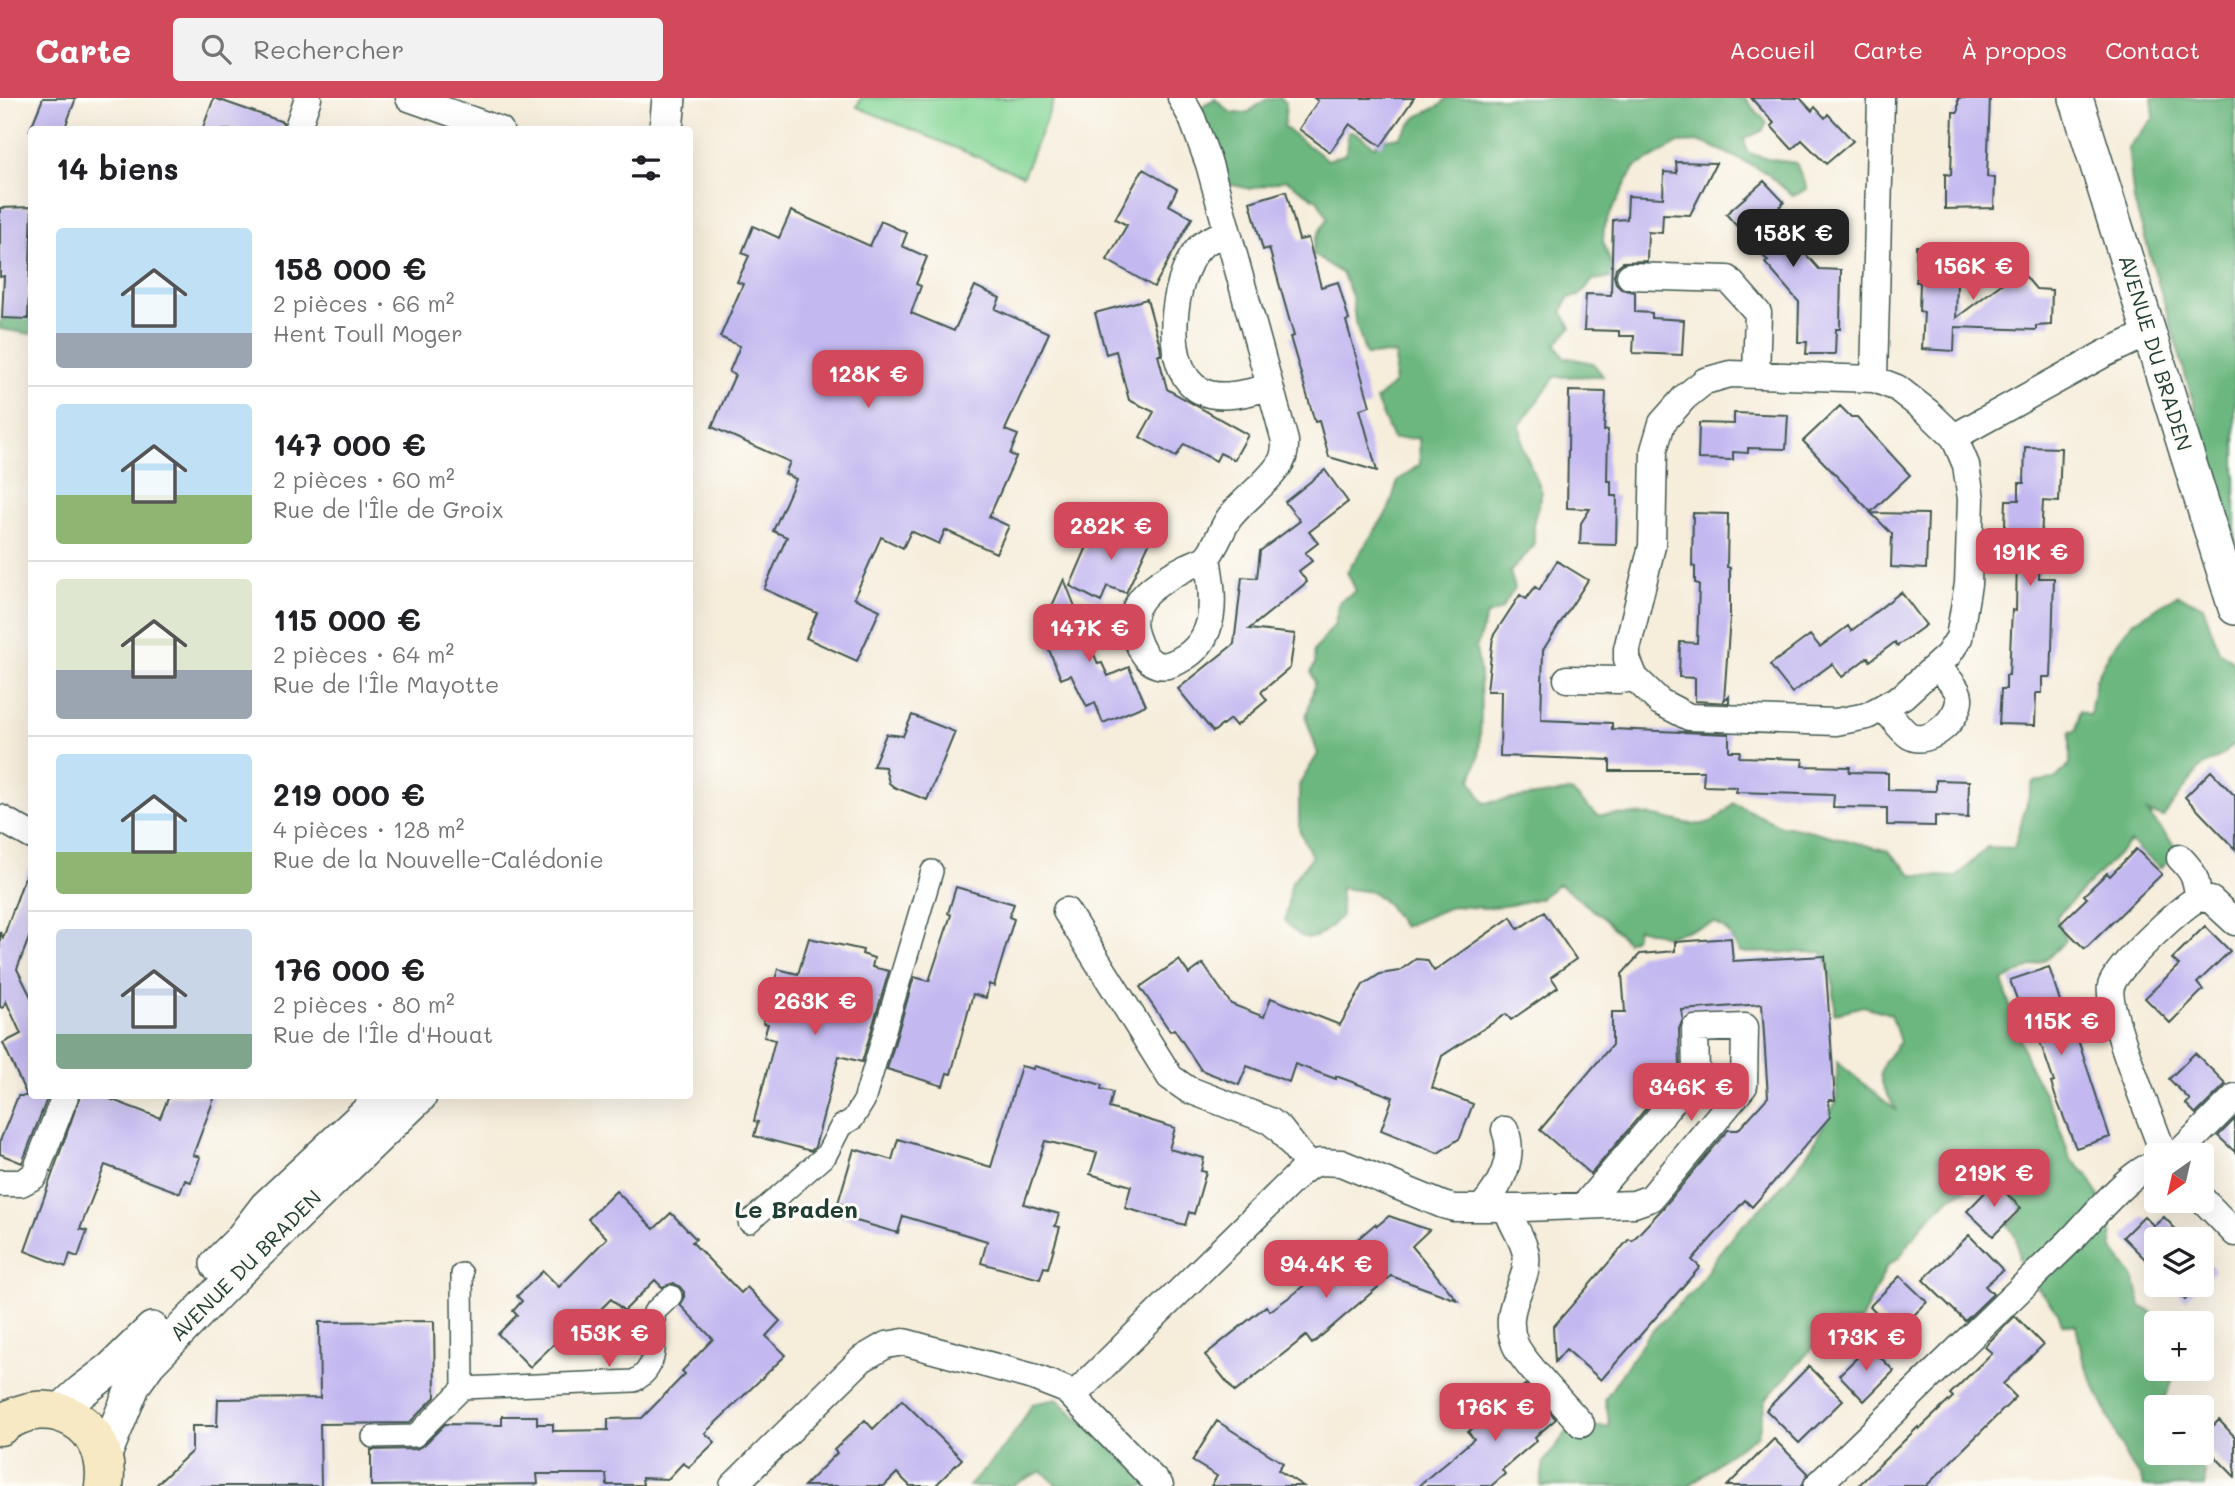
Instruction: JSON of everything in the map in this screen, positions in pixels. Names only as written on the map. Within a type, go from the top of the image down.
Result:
[{"type":"main road","points":[[21,1412],[74,1419],[88,1429],[98,1442],[104,1472]]},
{"type":"street","points":[[298,126],[309,98]]},
{"type":"street","points":[[409,98],[489,126]]},
{"type":"street","points":[[666,126],[669,98]]},
{"type":"street","points":[[684,126],[687,98]]},
{"type":"street","points":[[1181,98],[1200,137],[1285,441],[1282,462],[1228,520],[1207,557]]},
{"type":"street","points":[[1874,379],[1881,98]]},
{"type":"street","name":"AVENUE DU BRADEN","points":[[2076,98],[2235,608]]},
{"type":"street","points":[[1228,233],[1201,246],[1183,277],[1174,312],[1178,362],[1191,384],[1203,392],[1235,394],[1270,387]]},
{"type":"street","points":[[1630,276],[1728,279],[1758,313],[1756,375]]},
{"type":"street","points":[[1954,437],[2104,354],[2149,333]]},
{"type":"street","points":[[1730,374],[1874,379],[1897,388],[1930,413],[1954,437],[1964,458],[1971,499],[1968,584],[1959,638],[1948,655],[1937,667],[1884,708],[1867,716],[1836,722],[1689,717],[1660,702],[1635,678],[1627,659],[1627,649],[1652,546],[1654,450],[1657,435],[1670,411],[1705,381],[1730,374]]},
{"type":"street","points":[[1884,708],[1908,735],[1915,738],[1927,738],[1942,727],[1952,717],[1959,699],[1937,667]]},
{"type":"street","points":[[1567,679],[1635,678]]},
{"type":"street","points":[[0,818],[28,834]]},
{"type":"street","points":[[2180,858],[2193,871],[2198,898]]},
{"type":"street","points":[[749,1222],[826,1155],[841,1126],[853,1119],[864,1101],[932,871]]},
{"type":"street","points":[[2160,1143],[2114,1016],[2110,988],[2125,965],[2179,911],[2198,898],[2219,906],[2235,922]]},
{"type":"street","points":[[1066,911],[1170,1077],[1186,1089],[1270,1121],[1280,1129],[1310,1166]]},
{"type":"street","points":[[1073,1395],[1289,1183],[1310,1166],[1331,1161],[1341,1163],[1454,1208],[1584,1206],[1641,1203],[1656,1192],[1744,1086],[1745,1027],[1695,1029],[1696,1074],[1584,1206]]},
{"type":"street","points":[[2188,1143],[2235,1097]]},
{"type":"street","points":[[0,1183],[21,1183],[33,1176],[64,1099]]},
{"type":"street","name":"AVENUE DU BRADEN","points":[[21,1412],[127,1355],[240,1241],[265,1207],[382,1099]]},
{"type":"street","name":"AVENUE DU BRADEN","points":[[104,1472],[130,1391],[141,1372],[417,1099]]},
{"type":"street","points":[[1482,1207],[1503,1177],[1509,1145],[1505,1130]]},
{"type":"street","points":[[1817,1486],[2144,1168]]},
{"type":"street","points":[[283,1229],[302,1175]]},
{"type":"street","points":[[1509,1208],[1526,1255],[1526,1266],[1513,1301],[1511,1315],[1515,1345],[1581,1424]]},
{"type":"street","points":[[2214,1211],[2235,1233]]},
{"type":"street","points":[[462,1274],[463,1388]]},
{"type":"street","points":[[373,1437],[415,1436],[463,1388],[634,1381],[645,1376],[654,1360],[654,1312],[671,1296]]},
{"type":"street","points":[[733,1486],[848,1372],[877,1349],[894,1343],[912,1343],[1045,1381],[1066,1390],[1160,1486]]},
{"type":"green space","points":[[861,98],[1055,98],[1023,176],[857,107]]},
{"type":"green space","points":[[1268,98],[1280,98],[1286,103],[1284,127],[1327,160],[1346,154],[1348,131],[1358,134],[1374,146],[1387,139],[1400,137],[1417,117],[1441,105],[1446,98],[1745,98],[1767,123],[1762,131],[1744,139],[1747,152],[1767,159],[1796,163],[1807,189],[1793,196],[1764,171],[1701,142],[1679,143],[1634,168],[1604,226],[1603,241],[1616,277],[1593,280],[1579,296],[1568,298],[1562,311],[1571,327],[1556,344],[1564,357],[1593,363],[1603,376],[1555,377],[1520,425],[1523,448],[1542,492],[1534,520],[1534,546],[1510,572],[1515,588],[1501,610],[1487,615],[1476,649],[1480,673],[1481,714],[1479,756],[1471,780],[1484,803],[1571,791],[1597,815],[1647,815],[1703,824],[1713,821],[1733,803],[1781,826],[1808,830],[1888,851],[1913,875],[1957,877],[1987,847],[2014,848],[2033,782],[2055,779],[2070,764],[2070,732],[2076,731],[2080,711],[2090,715],[2096,679],[2110,652],[2133,622],[2177,595],[2203,606],[2219,651],[2235,663],[2235,743],[2224,754],[2200,768],[2163,817],[2147,812],[2178,850],[2161,868],[2130,842],[2056,917],[2066,940],[2048,958],[2003,981],[2030,1067],[2056,1116],[2070,1158],[2089,1177],[2109,1216],[2113,1249],[2135,1280],[2141,1306],[2149,1311],[2144,1311],[2144,1381],[2173,1381],[2166,1395],[2144,1395],[2144,1465],[2200,1465],[2204,1471],[2205,1486],[2144,1486],[2127,1459],[2083,1360],[2076,1325],[2062,1324],[2058,1312],[2034,1284],[2019,1260],[2016,1238],[2008,1225],[2022,1212],[2016,1200],[2008,1190],[1985,1174],[1970,1188],[1951,1197],[1922,1225],[1900,1257],[1887,1266],[1861,1321],[1836,1322],[1766,1399],[1758,1435],[1689,1486],[1540,1486],[1544,1462],[1565,1434],[1576,1428],[1610,1426],[1605,1399],[1647,1336],[1697,1287],[1736,1232],[1776,1193],[1809,1152],[1837,1100],[1837,1062],[1897,1111],[1881,1075],[1885,1062],[1900,1042],[1891,1014],[1863,1006],[1834,1014],[1834,986],[1823,952],[1740,953],[1727,931],[1715,923],[1667,936],[1637,928],[1634,938],[1627,942],[1601,916],[1559,884],[1540,898],[1485,908],[1453,906],[1403,927],[1388,905],[1373,892],[1341,888],[1341,916],[1320,935],[1313,938],[1300,936],[1285,921],[1291,883],[1312,857],[1299,829],[1299,785],[1318,754],[1306,718],[1315,682],[1311,672],[1315,664],[1314,651],[1334,625],[1340,601],[1356,591],[1347,572],[1388,511],[1398,481],[1420,464],[1419,438],[1393,439],[1376,400],[1394,383],[1396,354],[1366,355],[1355,321],[1352,296],[1342,273],[1313,254],[1318,235],[1328,218],[1318,201],[1286,180],[1250,189],[1228,184],[1199,112],[1205,104],[1215,99],[1231,113],[1247,113]]},
{"type":"green space","points":[[2152,98],[2235,98],[2235,543],[2134,201],[2128,147],[2154,118]]},
{"type":"green space","points":[[15,298],[28,299],[28,334],[0,329],[0,323]]},
{"type":"green space","points":[[1057,1399],[1154,1486],[1058,1486],[1042,1471],[1011,1486],[969,1486],[995,1458],[1032,1404]]},
{"type":"building","points":[[43,98],[76,98],[66,126],[32,126]]},
{"type":"building","points":[[214,98],[283,122],[282,126],[204,126]]},
{"type":"building","points":[[1314,98],[1414,98],[1381,146],[1350,124],[1330,152],[1299,129],[1318,101]]},
{"type":"building","points":[[1751,98],[1800,98],[1812,111],[1815,107],[1825,118],[1828,114],[1853,141],[1826,164],[1802,140],[1792,149],[1771,126],[1774,123]]},
{"type":"building","points":[[1958,98],[1990,98],[1987,177],[1995,178],[1994,208],[1945,209],[1945,174],[1951,175],[1953,112],[1958,112]]},
{"type":"building","points":[[1676,162],[1716,163],[1690,215],[1663,214],[1662,233],[1648,232],[1647,261],[1623,262],[1616,268],[1614,276],[1621,289],[1635,292],[1635,312],[1652,313],[1652,318],[1684,320],[1682,355],[1633,353],[1634,336],[1619,336],[1619,331],[1584,330],[1586,294],[1611,295],[1613,220],[1627,219],[1628,196],[1663,198],[1664,172],[1677,173]]},
{"type":"building","points":[[1143,169],[1177,189],[1169,205],[1192,218],[1154,287],[1107,260],[1127,225],[1115,219]]},
{"type":"building","points":[[1764,181],[1784,202],[1774,213],[1795,238],[1793,240],[1819,269],[1841,270],[1840,329],[1836,329],[1835,354],[1806,354],[1807,342],[1798,342],[1799,302],[1765,263],[1768,261],[1726,214]]},
{"type":"building","points":[[1286,191],[1299,240],[1308,238],[1321,287],[1338,282],[1370,406],[1360,409],[1377,471],[1329,457],[1319,421],[1315,422],[1290,337],[1294,336],[1269,248],[1263,250],[1250,202]]},
{"type":"building","points":[[28,207],[28,319],[2,318],[4,276],[0,277],[0,208]]},
{"type":"building","points":[[791,211],[870,246],[881,221],[907,233],[902,246],[927,257],[916,284],[921,286],[911,313],[954,331],[975,286],[1000,298],[995,309],[1049,333],[1005,430],[1018,435],[1010,454],[1016,457],[989,517],[1009,526],[996,553],[945,530],[939,544],[911,531],[903,548],[881,537],[854,598],[880,610],[857,661],[806,638],[817,613],[764,589],[787,537],[773,531],[796,479],[785,474],[790,462],[712,427],[735,375],[729,372],[740,346],[720,337],[743,284],[737,282],[749,256],[742,253],[753,226],[779,238]]},
{"type":"building","points":[[1916,246],[1953,247],[1952,281],[1957,281],[1956,318],[2012,276],[2026,277],[2036,289],[2052,290],[2051,325],[2036,326],[2036,330],[1955,327],[1954,351],[1922,349],[1924,312],[1919,311],[1920,282],[1916,282]]},
{"type":"building","points":[[1147,299],[1160,346],[1161,355],[1158,355],[1167,389],[1248,435],[1234,460],[1220,453],[1216,461],[1184,444],[1176,457],[1140,437],[1154,412],[1129,400],[1116,351],[1106,354],[1095,313]]},
{"type":"building","points":[[1569,391],[1606,392],[1604,431],[1608,430],[1607,481],[1611,481],[1611,496],[1617,496],[1616,545],[1580,544],[1581,523],[1590,509],[1567,508]]},
{"type":"building","points":[[1840,406],[1851,417],[1857,417],[1910,475],[1871,512],[1803,441]]},
{"type":"building","points":[[1734,413],[1788,415],[1786,449],[1748,448],[1748,453],[1733,452],[1733,460],[1698,459],[1699,423],[1734,424]]},
{"type":"building","points":[[2025,447],[2061,448],[2059,502],[2043,501],[2039,578],[2054,578],[2051,677],[2042,677],[2042,693],[2036,693],[2035,725],[1999,724],[2001,689],[2006,689],[2006,675],[2009,675],[2012,610],[2016,611],[2017,550],[2004,549],[2006,500],[2019,500],[2019,483],[2024,483]]},
{"type":"building","points":[[1325,470],[1348,502],[1309,532],[1318,543],[1305,553],[1312,561],[1299,571],[1307,582],[1249,629],[1295,634],[1290,668],[1261,692],[1267,700],[1236,726],[1230,719],[1213,732],[1178,689],[1234,644],[1242,577],[1257,578],[1260,551],[1300,521],[1285,502]]},
{"type":"building","points":[[1693,513],[1728,514],[1730,617],[1724,700],[1729,696],[1729,703],[1695,701],[1695,678],[1679,677],[1680,642],[1697,643],[1699,584],[1695,583],[1695,567],[1692,566]]},
{"type":"building","points":[[1871,513],[1928,514],[1926,569],[1891,567],[1892,534]]},
{"type":"building","points":[[1115,521],[1152,537],[1126,593],[1107,586],[1101,602],[1070,586],[1092,535],[1106,541]]},
{"type":"building","points":[[1557,561],[1588,580],[1543,650],[1541,720],[1612,723],[1612,729],[1729,734],[1729,751],[1740,751],[1739,757],[1803,759],[1802,766],[1850,767],[1849,772],[1888,773],[1888,790],[1936,791],[1936,780],[1969,781],[1968,818],[1935,816],[1935,826],[1887,825],[1887,808],[1833,807],[1834,795],[1736,792],[1737,787],[1703,786],[1704,771],[1610,771],[1610,760],[1500,756],[1501,691],[1487,691],[1493,636],[1520,595],[1526,599],[1535,587],[1539,590]]},
{"type":"building","points":[[1064,579],[1098,664],[1102,663],[1108,676],[1129,667],[1146,705],[1103,723],[1095,703],[1087,707],[1071,675],[1061,679],[1047,645],[1058,640],[1048,615]]},
{"type":"building","points":[[1901,592],[1926,625],[1897,646],[1895,642],[1870,661],[1868,657],[1842,677],[1832,664],[1792,693],[1770,665],[1810,635],[1820,647],[1848,626],[1851,631]]},
{"type":"building","points":[[912,715],[955,732],[927,800],[894,787],[889,783],[885,767],[873,766],[886,734],[903,736]]},
{"type":"building","points":[[2211,771],[2235,796],[2235,849],[2185,797]]},
{"type":"building","points":[[2136,849],[2162,874],[2085,949],[2060,924],[2087,898],[2084,895],[2107,873],[2110,876]]},
{"type":"building","points":[[28,868],[28,940],[17,969],[28,991],[28,1099],[47,1099],[22,1163],[0,1154],[0,1141],[18,1096],[27,1096],[3,1043],[21,1034],[6,1001],[3,1008],[0,1007],[0,932],[3,938]]},
{"type":"building","points":[[956,887],[1014,904],[1009,917],[1014,919],[994,986],[989,984],[986,998],[973,994],[951,1074],[947,1073],[943,1086],[887,1069],[914,977],[929,981],[951,915],[948,913]]},
{"type":"building","points":[[1544,912],[1576,959],[1551,977],[1558,987],[1511,1020],[1506,1014],[1442,1056],[1432,1088],[1473,1104],[1460,1138],[1438,1153],[1381,1130],[1393,1097],[1336,1076],[1336,1079],[1295,1064],[1289,1082],[1247,1066],[1239,1085],[1201,1070],[1174,1029],[1170,1031],[1140,987],[1179,960],[1189,974],[1203,964],[1231,1004],[1264,1017],[1271,998],[1340,1025],[1363,985],[1380,974],[1399,971],[1416,959],[1427,960],[1434,971],[1511,917],[1518,929]]},
{"type":"building","points":[[2205,926],[2230,951],[2197,983],[2203,990],[2170,1023],[2145,998],[2179,965],[2172,959]]},
{"type":"building","points":[[809,938],[863,950],[862,954],[874,958],[872,967],[889,971],[862,1062],[839,1056],[815,1147],[811,1151],[754,1136],[758,1122],[754,1121],[775,1040],[764,1037],[768,1024],[763,1023],[778,969],[798,974]]},
{"type":"building","points":[[1731,938],[1733,961],[1825,956],[1835,1100],[1829,1100],[1830,1117],[1752,1207],[1745,1200],[1692,1260],[1700,1267],[1601,1380],[1566,1349],[1555,1362],[1553,1327],[1629,1239],[1632,1241],[1663,1208],[1728,1130],[1738,1130],[1768,1097],[1762,1004],[1682,1010],[1683,1019],[1679,1029],[1680,1068],[1591,1174],[1540,1130],[1612,1045],[1612,1012],[1625,1012],[1622,974],[1640,954],[1675,951],[1675,942]]},
{"type":"building","points":[[2049,967],[2071,1035],[2076,1034],[2110,1137],[2076,1148],[2056,1098],[2051,1083],[2054,1082],[2037,1033],[2030,1035],[2010,980]]},
{"type":"building","points":[[2195,1053],[2226,1084],[2196,1114],[2186,1104],[2190,1100],[2169,1079]]},
{"type":"building","points":[[1021,1066],[1033,1069],[1034,1066],[1102,1085],[1101,1089],[1113,1092],[1109,1108],[1175,1128],[1169,1149],[1204,1158],[1201,1171],[1206,1172],[1194,1214],[1189,1212],[1185,1225],[1125,1208],[1131,1186],[1090,1174],[1097,1153],[1045,1141],[1024,1204],[1059,1214],[1055,1226],[1060,1227],[1048,1268],[1044,1267],[1040,1279],[981,1263],[987,1241],[903,1216],[898,1233],[839,1216],[842,1204],[838,1203],[854,1149],[892,1160],[898,1139],[991,1167]]},
{"type":"building","points":[[79,1099],[110,1099],[160,1118],[168,1099],[214,1099],[193,1155],[200,1157],[191,1182],[185,1180],[180,1193],[105,1165],[80,1229],[87,1231],[78,1257],[70,1254],[66,1267],[25,1251]]},
{"type":"building","points":[[2235,1119],[2235,1152],[2218,1136]]},
{"type":"building","points":[[1995,1182],[2021,1208],[1993,1236],[1967,1211]]},
{"type":"building","points":[[616,1191],[654,1229],[671,1213],[696,1239],[692,1242],[741,1293],[747,1287],[780,1321],[766,1336],[786,1355],[705,1433],[715,1442],[689,1467],[683,1463],[668,1479],[642,1478],[643,1485],[607,1485],[606,1474],[537,1474],[538,1484],[371,1486],[371,1450],[416,1449],[424,1445],[445,1424],[502,1425],[502,1416],[537,1416],[537,1424],[553,1424],[553,1431],[608,1430],[608,1419],[642,1418],[685,1374],[682,1371],[713,1339],[680,1305],[684,1292],[674,1283],[662,1287],[655,1280],[624,1311],[611,1299],[566,1344],[559,1339],[530,1367],[498,1334],[517,1315],[513,1311],[522,1301],[517,1296],[543,1271],[559,1287],[607,1238],[588,1219]]},
{"type":"building","points":[[1389,1216],[1429,1230],[1412,1246],[1457,1300],[1391,1276],[1312,1344],[1306,1336],[1235,1392],[1205,1355],[1266,1306],[1270,1311],[1295,1293],[1375,1224],[1377,1226]]},
{"type":"building","points":[[2144,1216],[2154,1226],[2164,1217],[2174,1227],[2144,1227],[2144,1258],[2123,1237]]},
{"type":"building","points":[[1969,1235],[2003,1270],[1985,1286],[1993,1294],[1965,1321],[1923,1280]]},
{"type":"building","points":[[1900,1276],[1927,1302],[1896,1333],[1870,1306]]},
{"type":"building","points":[[2015,1316],[2043,1345],[2003,1384],[2016,1397],[1926,1486],[1858,1486],[1953,1397],[1950,1394],[1992,1353],[1985,1347],[1988,1343]]},
{"type":"building","points":[[434,1321],[435,1397],[409,1423],[320,1424],[321,1486],[155,1486],[192,1451],[192,1426],[217,1426],[218,1399],[320,1398],[319,1322]]},
{"type":"building","points":[[1869,1346],[1894,1371],[1864,1401],[1839,1375]]},
{"type":"building","points":[[1809,1366],[1843,1400],[1799,1443],[1766,1410]]},
{"type":"building","points":[[1525,1385],[1556,1419],[1535,1437],[1537,1440],[1502,1470],[1505,1474],[1491,1486],[1418,1486],[1474,1439],[1468,1432]]},
{"type":"building","points":[[902,1400],[962,1459],[935,1486],[910,1486],[897,1473],[884,1486],[804,1486],[837,1453],[834,1450],[865,1420],[873,1429]]},
{"type":"building","points":[[2219,1420],[2235,1437],[2235,1477],[2214,1455],[2214,1425]]},
{"type":"building","points":[[1217,1421],[1283,1463],[1278,1470],[1303,1486],[1211,1486],[1217,1476],[1192,1461]]},
{"type":"building","points":[[1774,1439],[1808,1473],[1802,1486],[1727,1486]]},
{"type":"district","name":"Le Braden","points":[[796,1210]]}]
